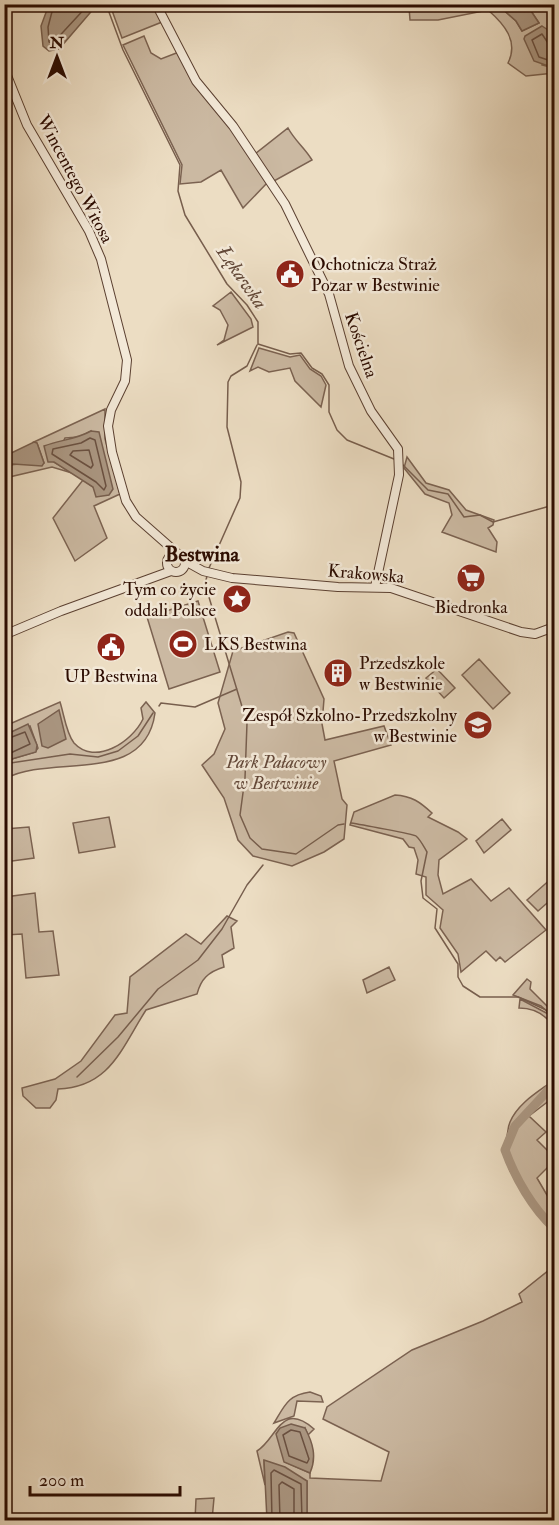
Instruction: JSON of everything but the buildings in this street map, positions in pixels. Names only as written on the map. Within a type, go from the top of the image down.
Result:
[{"type":"street","name":"Kościelna","points":[[156,4],[196,81],[232,126],[285,204],[328,294],[349,366],[371,411],[398,448],[400,462],[375,587]]},
{"type":"street","name":"Wincentego Witosa","points":[[4,68],[27,125],[89,231],[98,252],[127,360],[124,381],[108,420],[110,444],[130,510],[178,554]]},
{"type":"street","name":"Wincentego Witosa","points":[[158,538],[167,561]]},
{"type":"street","points":[[4,635],[144,579],[171,571],[181,571],[185,561],[178,554],[171,555],[160,569],[144,579]]},
{"type":"street","points":[[167,561],[171,571]]},
{"type":"street","name":"Krakowska","points":[[185,561],[207,572]]},
{"type":"street","name":"Krakowska","points":[[181,571],[207,572],[258,581],[375,587],[406,591],[521,632],[535,634],[555,627]]},
{"type":"street","points":[[4,1406],[4,1471]]},
{"type":"green space","points":[[418,4],[498,5],[516,21],[522,31],[539,23],[527,5],[551,5],[554,11],[554,45],[548,30],[542,65],[554,68],[554,73],[526,76],[508,63],[511,55],[511,40],[504,27],[488,10],[438,20],[410,20],[409,7]]},
{"type":"green space","points":[[110,5],[153,5],[162,22],[122,38]]},
{"type":"green space","points":[[144,36],[151,53],[161,59],[179,52],[268,182],[243,208],[221,170],[201,182],[180,184],[182,165],[123,45]]},
{"type":"green space","points":[[288,128],[312,160],[274,181],[255,154]]},
{"type":"green space","points":[[231,292],[251,319],[253,327],[217,345],[224,340],[228,325],[220,310],[213,306]]},
{"type":"green space","points":[[259,348],[290,357],[300,355],[310,369],[321,376],[326,385],[321,407],[295,381],[290,368],[269,372],[258,367],[250,371]]},
{"type":"green space","points":[[105,409],[105,439],[120,494],[94,506],[107,538],[75,561],[53,518],[83,480],[93,487],[91,431],[79,437],[65,438],[54,462],[72,473],[52,467],[5,478],[4,467],[44,463],[37,443],[34,442]]},
{"type":"green space","points":[[407,457],[426,483],[449,490],[466,510],[494,520],[493,525],[488,528],[497,542],[496,552],[442,532],[452,515],[449,503],[425,494],[404,468]]},
{"type":"green space","name":"LKS Bestwina","points":[[198,601],[220,672],[169,689],[147,617]]},
{"type":"green space","name":"Park Pałacowy w Bestwinie","points":[[288,632],[294,633],[324,699],[322,724],[325,740],[384,726],[391,745],[334,761],[342,799],[347,805],[344,839],[324,852],[292,866],[253,856],[238,840],[224,798],[202,765],[214,754],[225,729],[218,703],[233,651]]},
{"type":"green space","points":[[479,659],[510,693],[493,709],[462,675]]},
{"type":"green space","points":[[437,669],[455,688],[444,698],[426,678]]},
{"type":"green space","points":[[60,702],[71,739],[83,750],[92,752],[102,752],[112,748],[131,736],[143,719],[141,708],[146,702],[155,713],[148,736],[134,751],[115,760],[46,768],[24,772],[5,779],[5,761],[35,752],[38,748],[30,726],[5,735],[5,726]]},
{"type":"green space","points":[[395,795],[411,798],[420,803],[432,813],[428,817],[467,839],[439,860],[438,875],[443,894],[471,879],[491,901],[509,888],[546,930],[505,962],[500,957],[496,961],[486,951],[461,972],[458,954],[440,928],[443,910],[426,895],[426,877],[416,874],[418,860],[414,848],[409,847],[403,839],[350,825],[354,812]]},
{"type":"green space","points":[[109,817],[115,847],[79,853],[73,823]]},
{"type":"green space","points":[[502,819],[511,830],[484,853],[476,841]]},
{"type":"green space","points":[[29,827],[34,858],[5,862],[5,829]]},
{"type":"green space","points":[[553,877],[554,897],[538,911],[527,900]]},
{"type":"green space","points":[[35,893],[39,932],[53,931],[59,975],[26,978],[22,934],[5,935],[5,897]]},
{"type":"green space","points":[[227,916],[237,921],[231,927],[234,948],[222,955],[224,967],[206,977],[197,994],[146,1010],[112,1063],[90,1081],[76,1087],[58,1089],[56,1100],[50,1108],[36,1108],[23,1096],[22,1088],[55,1079],[81,1061],[115,1015],[127,1013],[130,977],[186,934],[201,944]]},
{"type":"green space","points":[[389,967],[395,980],[367,993],[363,980]]},
{"type":"green space","points":[[527,979],[531,982],[530,989],[554,1013],[554,1027],[539,1013],[519,1008],[520,999],[552,1016],[541,1006],[513,995]]},
{"type":"green space","points":[[554,1080],[554,1097],[529,1116],[546,1132],[537,1140],[554,1157],[554,1161],[537,1178],[554,1207],[554,1233],[510,1171],[502,1149],[510,1122],[518,1109]]},
{"type":"green space","points":[[554,1266],[554,1520],[307,1520],[307,1481],[264,1461],[265,1485],[257,1451],[281,1425],[287,1420],[294,1419],[303,1421],[314,1429],[308,1435],[305,1428],[285,1462],[310,1473],[310,1478],[381,1481],[389,1452],[323,1419],[327,1407],[412,1350],[483,1321],[522,1302],[519,1294]]},
{"type":"green space","points":[[310,1392],[321,1396],[323,1402],[297,1401],[294,1416],[274,1423],[284,1406],[292,1398]]},
{"type":"green space","points":[[214,1498],[212,1520],[195,1520],[196,1499]]},
{"type":"water","points":[[53,5],[96,6],[59,49],[49,51],[43,46],[41,26],[48,7]]},
{"type":"water","points":[[498,5],[527,5],[539,23],[522,31],[516,21]]},
{"type":"water","points":[[542,26],[548,30],[554,45],[554,68],[534,61],[524,39],[525,36]]},
{"type":"water","points":[[91,431],[99,432],[113,489],[109,495],[96,497],[93,487],[54,462],[48,462],[44,446]]},
{"type":"water","points":[[34,442],[37,443],[44,463],[42,466],[13,464],[5,467],[5,456]]},
{"type":"water","points":[[59,710],[66,739],[48,748],[42,746],[38,724]]},
{"type":"water","points":[[28,724],[37,745],[36,752],[5,761],[5,735]]},
{"type":"water","points":[[291,1424],[305,1428],[310,1439],[314,1456],[310,1473],[284,1462],[276,1434],[280,1428]]},
{"type":"water","points":[[264,1460],[285,1467],[307,1481],[307,1520],[267,1520]]},
{"type":"waterway","name":"Łękawka","points":[[106,4],[123,50],[180,165],[178,191],[185,215],[227,284],[247,305],[258,322],[258,344],[290,354],[301,353],[312,368],[322,374],[329,385],[329,412],[337,430],[347,440],[394,459]]},
{"type":"waterway","points":[[209,568],[240,498],[241,482],[227,427],[228,382],[231,376],[247,366],[257,345]]},
{"type":"waterway","name":"Łękawka","points":[[401,463],[428,490],[448,494],[464,517],[480,515],[493,522],[550,506],[554,509]]},
{"type":"waterway","points":[[207,576],[205,584],[247,723],[245,778],[240,815],[250,838],[262,849],[296,854],[338,825],[344,824]]},
{"type":"waterway","points":[[159,706],[161,703],[195,707],[237,689]]},
{"type":"waterway","points":[[4,764],[70,754],[98,757],[118,751],[138,736],[153,713]]},
{"type":"waterway","points":[[351,823],[413,835],[420,841],[427,852],[421,881],[423,898],[437,909],[435,928],[458,964],[458,977],[463,986],[480,997],[518,997],[546,1010],[554,1020]]},
{"type":"waterway","points":[[77,1077],[118,1037],[158,989],[198,960],[222,929],[247,885],[263,865]]},
{"type":"waterway","points":[[554,1084],[515,1126],[505,1150],[525,1192],[554,1228]]},
{"type":"place","name":"Ochotnicza Straż Pozar w Bestwinie","points":[[290,274]]},
{"type":"place","name":"Biedronka","points":[[471,578]]},
{"type":"place","name":"Tym co życie oddali Polsce","points":[[237,599]]},
{"type":"place","name":"LKS Bestwina","points":[[183,644]]},
{"type":"place","name":"UP Bestwina","points":[[111,647]]},
{"type":"place","name":"Przedszkole w Bestwinie","points":[[338,673]]},
{"type":"place","name":"Zespół Szkolno-Przedszkolny w Bestwinie","points":[[478,725]]},
{"type":"district","name":"Bestwina","points":[[202,554]]}]
